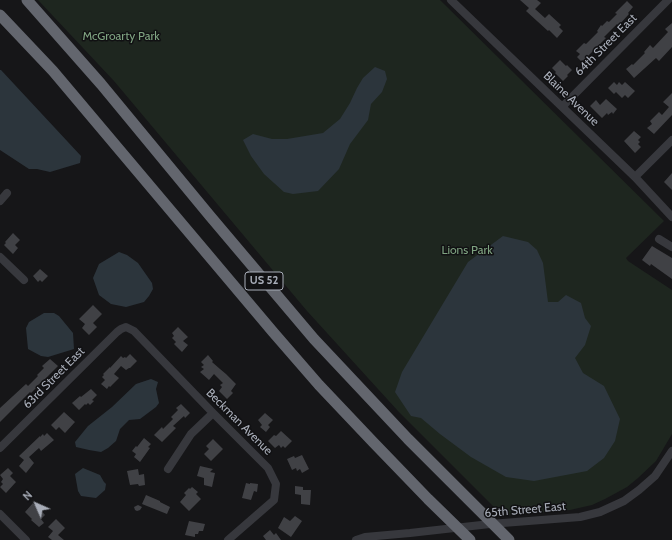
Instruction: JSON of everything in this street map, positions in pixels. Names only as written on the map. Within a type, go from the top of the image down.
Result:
[{"type":"highway","name":"US 52","points":[[30,4],[101,84],[214,222],[314,338],[408,439],[509,540]]},
{"type":"highway","name":"US 52","points":[[7,22],[53,71],[314,379],[373,442],[470,540]]},
{"type":"street","name":"Blaine Avenue","points":[[451,0],[635,177],[672,217]]},
{"type":"street","name":"64th Street East","points":[[562,107],[668,0]]},
{"type":"street","points":[[635,177],[672,140]]},
{"type":"street","points":[[0,201],[8,193]]},
{"type":"street","points":[[659,239],[672,247]]},
{"type":"street","points":[[0,257],[24,280]]},
{"type":"street","name":"63rd Street East","points":[[0,448],[121,328],[126,328]]},
{"type":"street","name":"Beckman Avenue","points":[[126,328],[134,332],[268,468],[276,484],[274,500],[228,540]]},
{"type":"street","points":[[168,469],[191,434],[213,413]]},
{"type":"street","name":"65th Street East","points":[[356,540],[366,537],[490,524],[580,517],[600,512],[624,501],[639,490],[654,476],[672,451]]},
{"type":"street","points":[[0,514],[26,540]]},
{"type":"green space","name":"Lions Park","points":[[38,0],[440,0],[664,221],[626,258],[628,261],[672,290],[672,434],[656,461],[627,487],[592,505],[570,510],[503,516],[398,411],[307,311],[114,81]]},
{"type":"shaded area","points":[[375,67],[385,71],[387,79],[382,92],[371,104],[368,120],[350,144],[339,169],[318,191],[293,194],[284,192],[264,174],[251,156],[243,140],[253,134],[272,139],[287,139],[323,133],[340,119],[363,78]]},
{"type":"shaded area","points":[[0,70],[81,156],[80,163],[50,172],[29,169],[0,150]]},
{"type":"shaded area","points":[[503,236],[528,242],[537,250],[543,263],[548,302],[558,302],[566,295],[581,303],[585,318],[591,326],[585,345],[575,358],[583,373],[604,386],[620,419],[615,441],[604,458],[587,471],[534,481],[506,477],[471,457],[421,418],[411,416],[395,392],[402,372],[468,262]]},
{"type":"shaded area","points":[[119,252],[127,255],[138,263],[152,283],[153,289],[144,302],[126,307],[111,304],[99,295],[93,278],[99,264]]},
{"type":"shaded area","points":[[44,313],[54,313],[59,316],[73,333],[74,349],[48,357],[41,356],[28,349],[26,328],[29,322]]},
{"type":"shaded area","points":[[151,379],[158,382],[156,389],[159,403],[156,407],[140,419],[129,420],[120,429],[116,441],[101,452],[76,447],[75,442],[88,426],[112,407],[136,384]]},
{"type":"shaded area","points":[[83,468],[100,475],[106,484],[105,490],[96,498],[81,496],[78,491],[75,474]]},
{"type":"building","points":[[520,0],[537,0],[541,3],[535,9],[545,18],[549,14],[561,25],[559,27],[563,31],[557,38],[526,11],[529,8]]},
{"type":"building","points":[[627,1],[633,7],[628,13],[629,14],[618,26],[617,24],[604,37],[606,38],[582,62],[577,57],[580,54],[576,51],[584,43],[586,44],[598,32],[597,31],[601,25],[602,26],[607,21],[609,22],[617,14],[615,13]]},
{"type":"building","points":[[672,23],[672,47],[659,61],[656,58],[634,78],[626,69],[632,64],[633,65],[645,53],[644,52],[650,45],[653,48],[668,32],[665,29]]},
{"type":"building","points":[[560,60],[572,70],[563,81],[552,68]]},
{"type":"building","points":[[614,82],[617,85],[619,82],[622,85],[625,82],[635,91],[628,98],[625,95],[622,98],[616,92],[614,94],[608,88]]},
{"type":"building","points":[[672,93],[672,115],[654,134],[647,128],[652,124],[650,121],[659,112],[662,115],[669,107],[663,102]]},
{"type":"building","points":[[606,99],[617,109],[613,114],[612,112],[608,115],[607,113],[602,118],[590,106],[596,100],[600,105]]},
{"type":"building","points":[[634,131],[641,137],[638,140],[640,142],[638,144],[641,147],[635,153],[624,141]]},
{"type":"building","points":[[672,173],[672,190],[664,182]]},
{"type":"building","points":[[13,233],[20,240],[15,245],[18,248],[13,254],[4,245]]},
{"type":"building","points":[[652,246],[672,258],[672,279],[651,264],[650,266],[642,260]]},
{"type":"building","points":[[40,269],[48,276],[42,282],[40,280],[38,282],[33,276]]},
{"type":"building","points":[[93,305],[102,314],[93,323],[97,327],[89,335],[82,328],[85,324],[79,319]]},
{"type":"building","points":[[178,327],[188,337],[183,341],[188,345],[182,352],[174,344],[176,342],[172,338],[174,336],[172,333]]},
{"type":"building","points":[[130,354],[137,361],[126,370],[121,366],[114,374],[119,378],[107,389],[101,384],[105,380],[102,377],[104,375],[103,374],[121,356],[126,358]]},
{"type":"building","points":[[208,355],[213,361],[212,362],[236,384],[231,391],[233,393],[227,399],[219,391],[222,387],[220,385],[223,383],[214,374],[209,380],[200,372],[204,369],[201,367],[204,365],[201,362]]},
{"type":"building","points":[[50,359],[58,366],[0,422],[0,408],[26,384],[28,386],[44,368],[42,366]]},
{"type":"building","points":[[91,389],[97,395],[92,400],[94,401],[90,405],[88,403],[86,405],[85,404],[79,410],[72,403]]},
{"type":"building","points":[[181,404],[190,413],[185,418],[184,416],[173,426],[176,428],[162,442],[154,435],[162,427],[163,429],[173,419],[171,417],[178,410],[176,408]]},
{"type":"building","points":[[64,412],[75,422],[65,433],[59,427],[56,430],[51,425]]},
{"type":"building","points":[[265,413],[273,420],[268,425],[270,427],[266,432],[260,427],[262,425],[258,420]]},
{"type":"building","points":[[281,431],[292,441],[285,448],[283,446],[281,448],[279,445],[275,448],[268,441]]},
{"type":"building","points":[[47,433],[54,440],[41,451],[39,448],[29,457],[34,463],[26,473],[19,466],[24,460],[19,456],[40,436],[43,434],[44,436]]},
{"type":"building","points":[[144,438],[151,444],[148,447],[150,448],[140,462],[134,457],[136,454],[132,451]]},
{"type":"building","points":[[213,439],[223,449],[211,461],[204,454],[209,449],[206,446]]},
{"type":"building","points":[[302,455],[309,469],[302,473],[300,469],[297,471],[296,468],[292,470],[287,459]]},
{"type":"building","points":[[200,466],[213,469],[210,472],[215,473],[212,487],[204,485],[204,478],[197,476]]},
{"type":"building","points":[[8,468],[13,473],[10,476],[16,482],[6,493],[0,487],[3,484],[1,482],[3,479],[0,475]]},
{"type":"building","points":[[138,469],[139,475],[144,474],[145,485],[130,485],[127,471]]},
{"type":"building","points":[[246,483],[258,484],[257,492],[254,491],[251,500],[242,498]]},
{"type":"building","points":[[295,486],[303,487],[303,490],[311,490],[310,505],[301,504],[301,495],[295,494]]},
{"type":"building","points":[[192,487],[198,492],[196,494],[201,499],[189,511],[180,502],[186,495],[184,493]]},
{"type":"building","points":[[146,495],[170,507],[167,514],[142,504]]},
{"type":"building","points":[[33,503],[40,508],[45,515],[41,519],[44,523],[39,527],[25,512]]},
{"type":"building","points":[[138,505],[142,507],[137,511],[134,507]]},
{"type":"building","points":[[295,516],[302,521],[291,537],[278,528],[284,517],[290,521]]},
{"type":"building","points":[[56,519],[65,528],[58,535],[64,540],[52,540],[48,537],[53,531],[48,527]]},
{"type":"building","points":[[189,521],[205,524],[203,531],[199,531],[198,534],[195,534],[195,537],[185,535]]},
{"type":"building","points":[[270,530],[274,535],[276,533],[281,540],[266,540],[263,536]]},
{"type":"park label","name":"McGroarty Park","points":[[121,36]]}]
